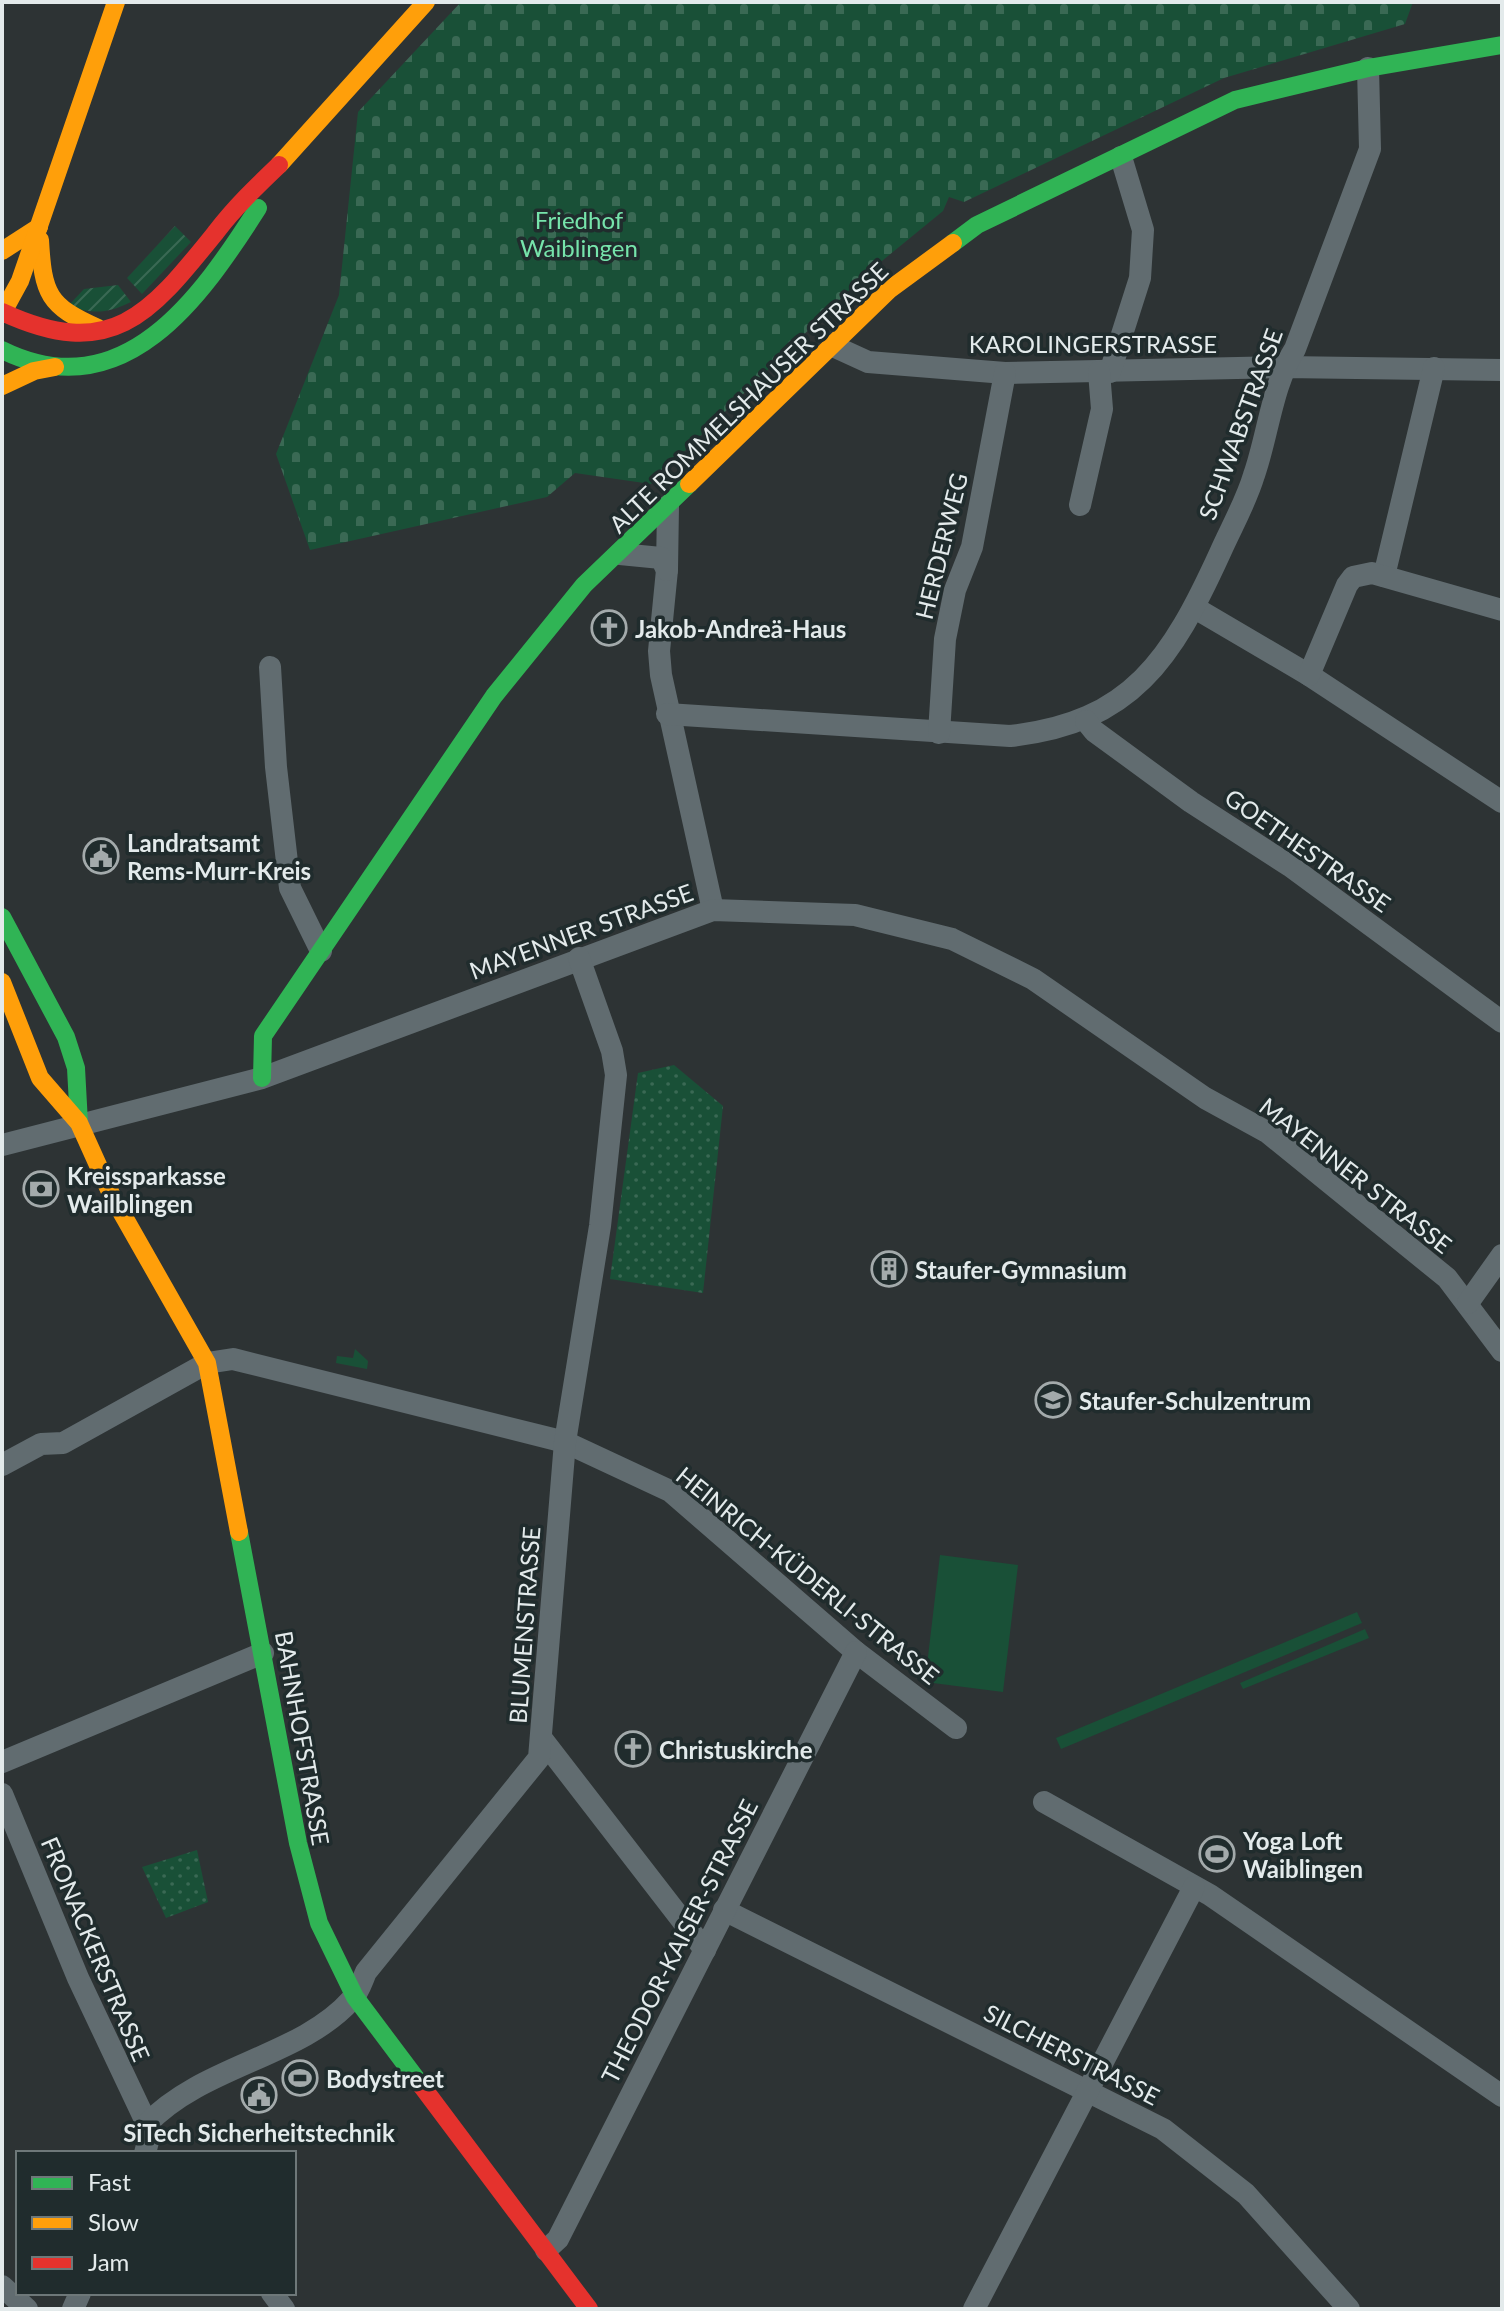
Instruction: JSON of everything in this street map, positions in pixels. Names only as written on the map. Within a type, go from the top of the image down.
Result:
[{"type":"street","points":[[116,2],[16,291],[2,313],[48,332],[81,334],[104,330],[139,314],[167,292],[229,215],[299,145],[384,45],[426,2]]},
{"type":"street","name":"ALTE ROMMELSHAUSER STRASSE","points":[[262,1078],[263,1036],[494,696],[584,585],[620,554],[889,290],[956,238],[1235,100],[1368,68],[1502,45]]},
{"type":"street","name":"SCHWABSTRASSE","points":[[667,714],[1010,736],[1048,732],[1086,721],[1139,682],[1170,648],[1195,608],[1253,478],[1284,367],[1295,349],[1370,149],[1368,68]]},
{"type":"street","points":[[2,386],[34,371],[102,363],[124,356],[165,330],[221,266],[299,145]]},
{"type":"street","points":[[1080,505],[1102,409],[1104,372],[1140,278],[1143,230],[1121,157]]},
{"type":"street","points":[[2,251],[39,227]]},
{"type":"street","points":[[39,227],[43,282],[49,298],[60,312],[104,330]]},
{"type":"street","name":"KAROLINGERSTRASSE","points":[[833,346],[868,362],[1005,373],[1284,367],[1502,370]]},
{"type":"street","points":[[2,350],[15,357],[64,366]]},
{"type":"street","points":[[1384,576],[1434,368]]},
{"type":"street","name":"HERDERWEG","points":[[939,733],[945,639],[955,590],[972,547],[1005,373]]},
{"type":"street","points":[[668,506],[667,570],[659,651],[667,714],[713,910]]},
{"type":"street","points":[[620,554],[661,558],[667,570]]},
{"type":"street","points":[[1309,675],[1353,577],[1367,572],[1502,610]]},
{"type":"street","points":[[1195,608],[1309,675],[1502,802]]},
{"type":"street","points":[[270,667],[276,767],[290,888],[321,951]]},
{"type":"street","name":"GOETHESTRASSE","points":[[1086,721],[1094,731],[1191,802],[1290,866],[1502,1022]]},
{"type":"street","name":"MAYENNER STRASSE","points":[[2,1145],[262,1078],[713,910],[855,915],[952,939],[1033,979],[1205,1098],[1267,1132],[1447,1278],[1502,1351]]},
{"type":"street","points":[[2,917],[66,1037],[76,1068],[79,1123]]},
{"type":"street","name":"BLUMENSTRASSE","points":[[147,2124],[175,2098],[318,2027],[355,1997],[366,1972],[539,1758],[565,1442],[600,1226],[616,1075],[612,1051],[579,958]]},
{"type":"street","points":[[2,982],[40,1078],[79,1123]]},
{"type":"street","points":[[22,1032],[51,1044],[66,1037]]},
{"type":"street","name":"BAHNHOFSTRASSE","points":[[79,1123],[111,1194],[207,1363],[309,1900],[327,1952],[355,1997],[589,2309]]},
{"type":"street","points":[[1468,1303],[1502,1255]]},
{"type":"street","name":"HEINRICH-KÜDERLI-STRASSE","points":[[207,1363],[233,1359],[565,1442],[670,1491],[856,1652],[956,1728]]},
{"type":"street","points":[[2,1465],[41,1444],[63,1443],[207,1363]]},
{"type":"street","name":"THEODOR-KAISER-STRASSE","points":[[546,2250],[558,2239],[856,1652]]},
{"type":"street","points":[[2,1762],[263,1653]]},
{"type":"street","points":[[542,1739],[705,1950]]},
{"type":"street","name":"FRONACKERSTRASSE","points":[[2,1794],[74,1968],[147,2124]]},
{"type":"street","points":[[1044,1802],[1194,1887],[1298,1954],[1502,2096]]},
{"type":"street","points":[[974,2309],[1194,1887]]},
{"type":"street","name":"SILCHERSTRASSE","points":[[724,1910],[1163,2129],[1246,2194],[1349,2309]]},
{"type":"street","points":[[146,2151],[149,2138],[147,2124]]},
{"type":"street","points":[[2,2286],[27,2309]]},
{"type":"green space","name":"Friedhof Waiblingen","points":[[461,2],[1413,2],[1405,24],[1224,78],[964,202],[949,197],[943,211],[866,274],[651,484],[575,473],[547,497],[310,550],[276,454],[339,295],[358,112]]},
{"type":"green space","points":[[175,226],[191,242],[142,294],[127,278]]},
{"type":"green space","points":[[118,285],[131,302],[100,312],[68,306],[84,289]]},
{"type":"green space","points":[[674,1065],[723,1106],[703,1293],[610,1279],[638,1073]]},
{"type":"green space","points":[[355,1349],[368,1361],[367,1369],[336,1363],[337,1356],[353,1358]]},
{"type":"green space","points":[[940,1555],[1018,1565],[1003,1692],[925,1682]]},
{"type":"green space","points":[[1357,1612],[1362,1623],[1061,1749],[1056,1738]]},
{"type":"green space","points":[[1365,1629],[1369,1638],[1243,1689],[1240,1683]]},
{"type":"green space","points":[[197,1850],[208,1902],[166,1918],[142,1867]]},
{"type":"traffic: fast","points":[[953,243],[977,225],[1235,100],[1368,68],[1502,45]]},
{"type":"traffic: fast","points":[[2,350],[46,365],[85,366],[122,355],[154,335],[184,308],[211,276],[258,208]]},
{"type":"traffic: fast","points":[[262,1078],[263,1036],[494,696],[584,585],[689,484]]},
{"type":"traffic: fast","points":[[2,917],[66,1037],[76,1068],[79,1123]]},
{"type":"traffic: fast","points":[[239,1532],[298,1843],[319,1923],[355,1997],[421,2085]]},
{"type":"traffic: slow","points":[[2,314],[20,281],[116,2]]},
{"type":"traffic: slow","points":[[279,165],[426,2]]},
{"type":"traffic: slow","points":[[2,251],[39,227]]},
{"type":"traffic: slow","points":[[40,240],[43,273],[51,296],[68,313],[98,328]]},
{"type":"traffic: slow","points":[[689,484],[889,290],[953,243]]},
{"type":"traffic: slow","points":[[2,386],[34,371],[55,367]]},
{"type":"traffic: slow","points":[[2,982],[40,1078],[79,1123],[111,1194],[207,1363],[239,1532]]},
{"type":"traffic: jam","points":[[2,312],[40,327],[73,333],[101,331],[126,322],[170,286],[231,214],[279,165]]},
{"type":"traffic: jam","points":[[421,2085],[589,2309]]},
{"type":"place","name":"Jakob-Andreä-Haus","points":[[609,628]]},
{"type":"place","name":"Landratsamt Rems-Murr-Kreis","points":[[101,856]]},
{"type":"place","name":"Kreissparkasse Wailblingen","points":[[41,1189]]},
{"type":"place","name":"Staufer-Gymnasium","points":[[889,1269]]},
{"type":"place","name":"Staufer-Schulzentrum","points":[[1053,1400]]},
{"type":"place","name":"Christuskirche","points":[[633,1749]]},
{"type":"place","name":"Yoga Loft Waiblingen","points":[[1217,1854]]},
{"type":"place","name":"Bodystreet","points":[[300,2078]]},
{"type":"place","name":"SiTech Sicherheitstechnik","points":[[259,2095]]}]
